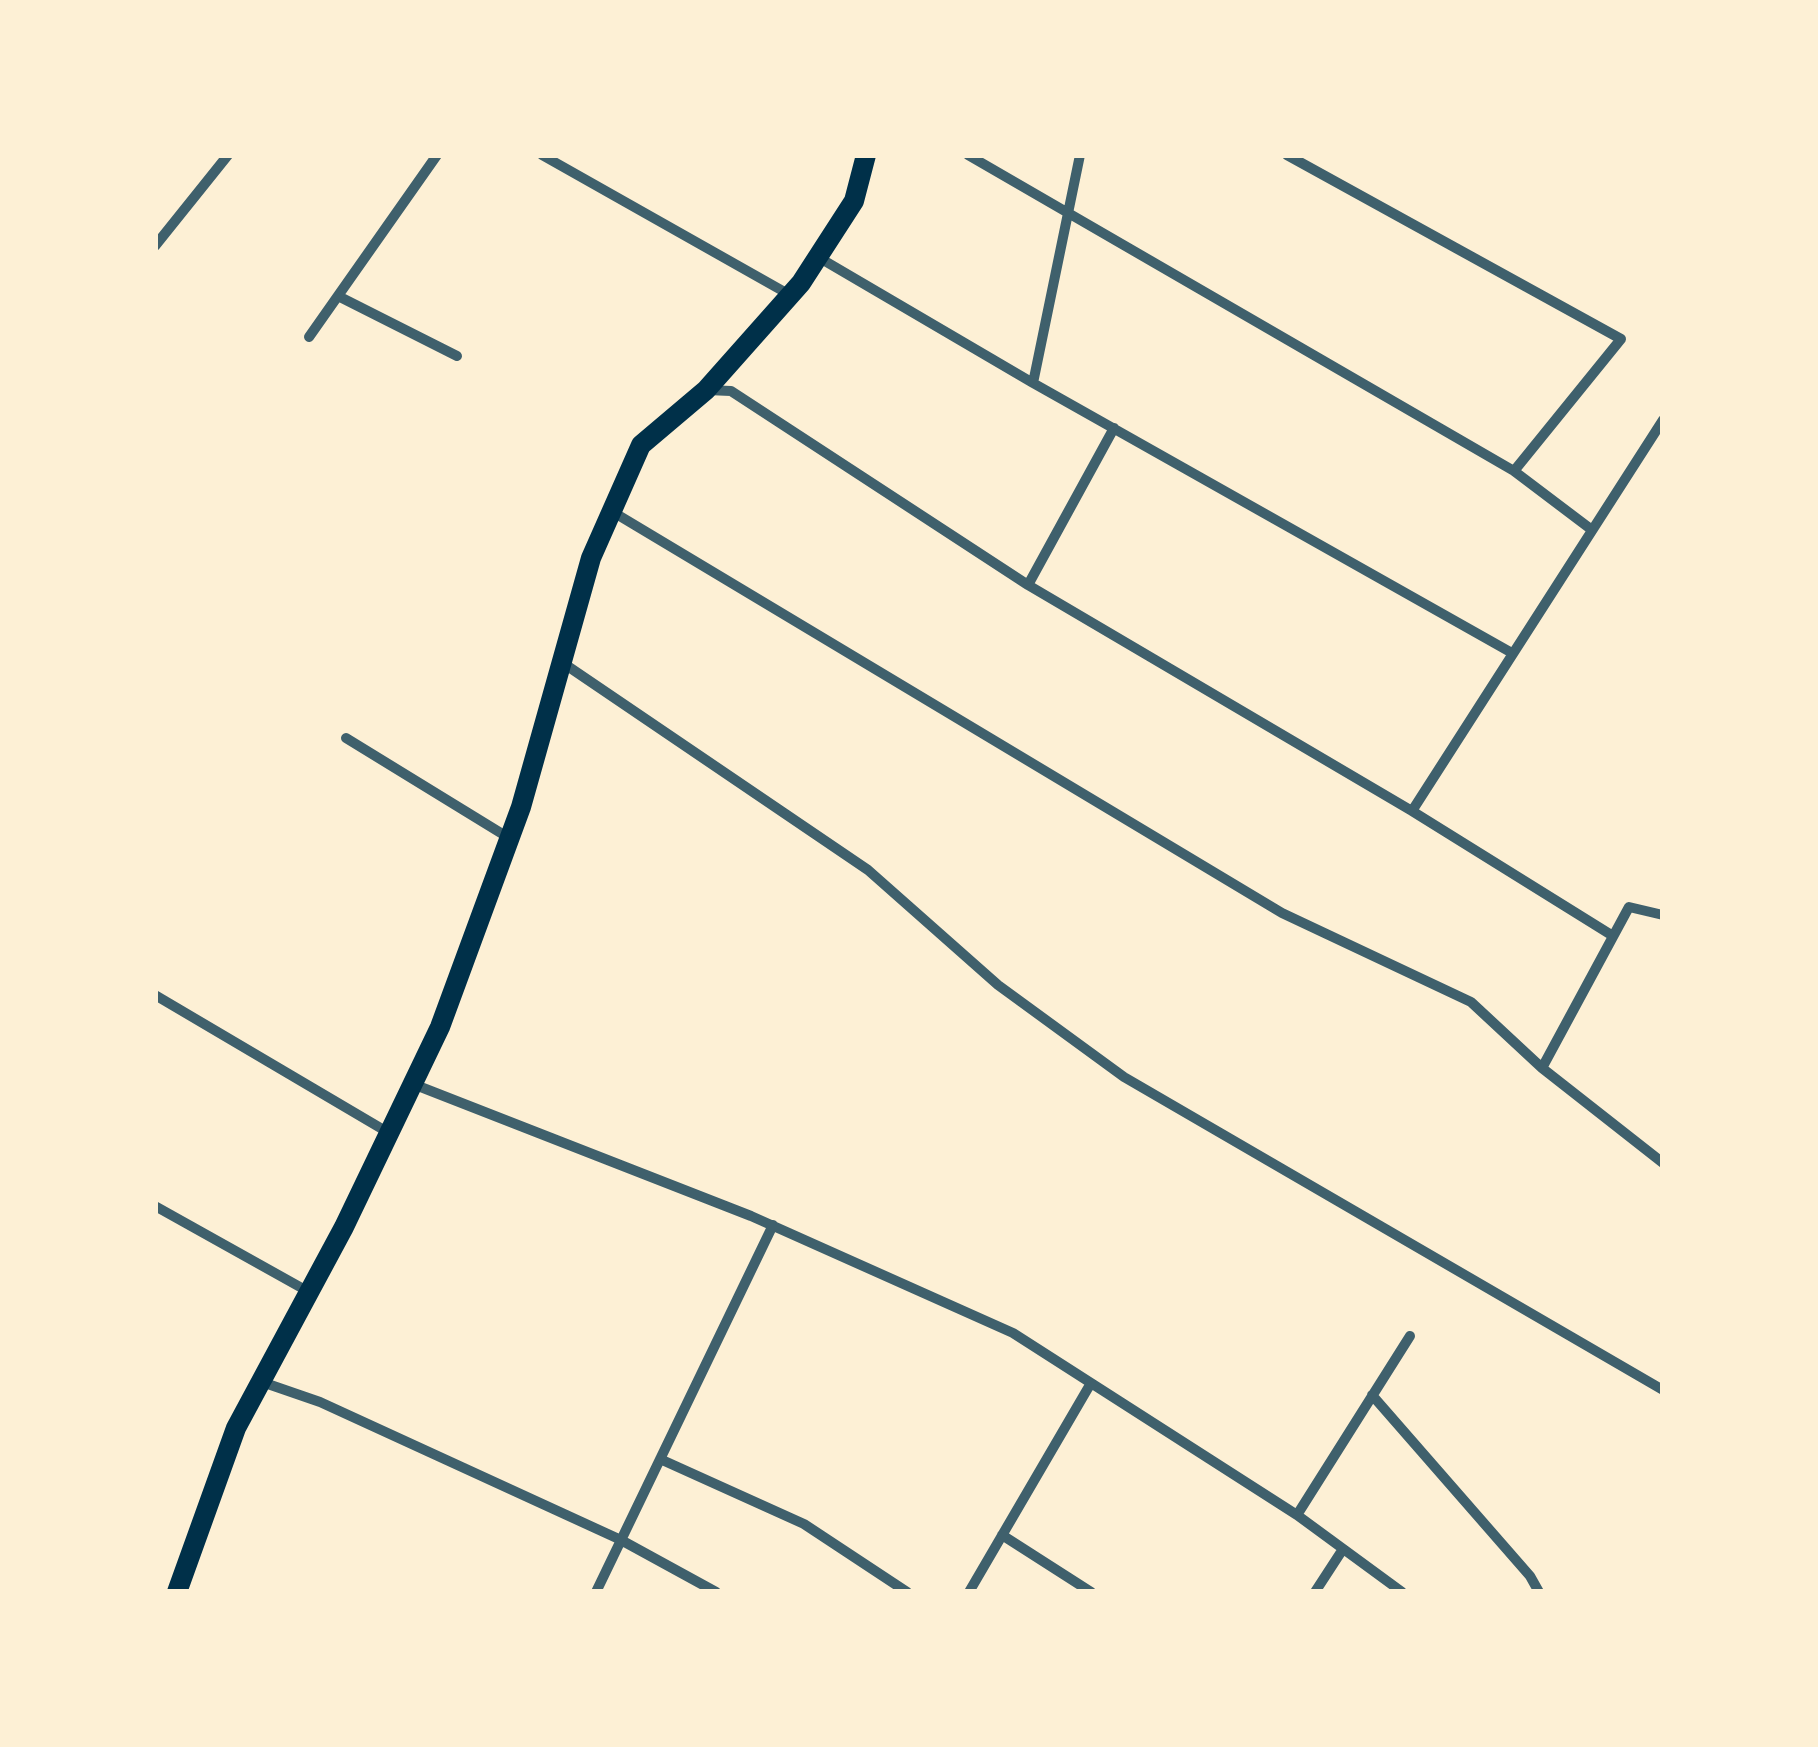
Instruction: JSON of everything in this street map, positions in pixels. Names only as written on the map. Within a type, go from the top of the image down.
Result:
[{"type":"main road","points":[[177,1592],[236,1428],[309,1292],[440,1027],[510,838],[591,558],[641,445],[706,390],[791,295],[854,202],[866,155]]},
{"type":"street","points":[[155,246],[228,155]]},
{"type":"street","points":[[309,337],[437,155]]},
{"type":"street","points":[[542,155],[791,295]]},
{"type":"street","points":[[968,155],[1514,471],[1592,530]]},
{"type":"street","points":[[1033,383],[1080,155]]},
{"type":"street","points":[[1288,155],[1622,340],[1514,471]]},
{"type":"street","points":[[818,258],[1512,654]]},
{"type":"street","points":[[338,296],[458,356]]},
{"type":"street","points":[[706,390],[731,391],[1028,585],[1412,811],[1613,936]]},
{"type":"street","points":[[1412,811],[1663,420]]},
{"type":"street","points":[[1028,585],[1114,428]]},
{"type":"street","points":[[612,511],[1282,913],[1471,1002],[1542,1068],[1663,1163]]},
{"type":"street","points":[[562,662],[868,870],[998,985],[1124,1077],[1663,1390]]},
{"type":"street","points":[[346,738],[510,838]]},
{"type":"street","points":[[1542,1068],[1629,907],[1663,915]]},
{"type":"street","points":[[155,994],[389,1132]]},
{"type":"street","points":[[413,1084],[773,1225],[1013,1332],[1297,1515],[1402,1592]]},
{"type":"street","points":[[155,1206],[309,1292]]},
{"type":"street","points":[[596,1592],[773,1225]]},
{"type":"street","points":[[1297,1515],[1410,1336]]},
{"type":"street","points":[[261,1381],[320,1402],[621,1540],[716,1592]]},
{"type":"street","points":[[968,1592],[1091,1383]]},
{"type":"street","points":[[1372,1395],[1530,1576],[1538,1592]]},
{"type":"street","points":[[660,1458],[804,1524],[907,1592]]},
{"type":"street","points":[[1002,1535],[1091,1592]]},
{"type":"street","points":[[1316,1592],[1343,1548]]}]
